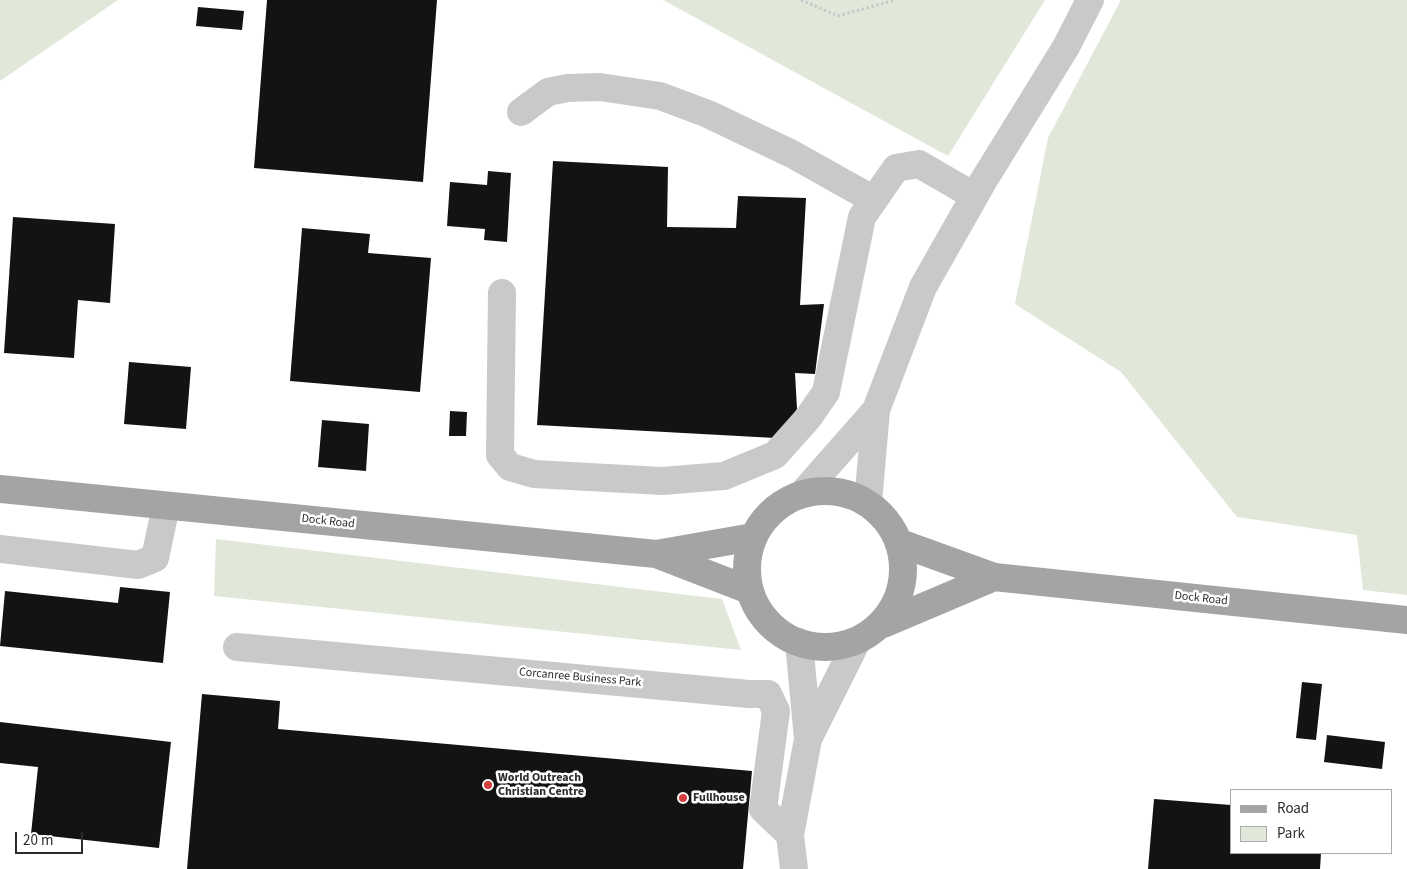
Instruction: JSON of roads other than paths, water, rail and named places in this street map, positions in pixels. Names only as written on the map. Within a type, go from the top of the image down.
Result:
[{"type":"main road","name":"Dock Road","points":[[0,489],[656,554],[753,537]]},
{"type":"main road","points":[[836,491],[868,502],[887,520],[900,543],[904,566],[903,586],[896,607],[874,632],[857,641],[828,647],[813,646],[799,642],[784,634],[769,622],[757,608],[749,590],[746,579],[746,564],[753,537],[762,521],[773,509],[803,493],[836,491]]},
{"type":"main road","name":"Dock Road","points":[[900,543],[994,577],[1407,620]]},
{"type":"main road","name":"Dock Road","points":[[656,554],[749,590]]},
{"type":"main road","name":"Dock Road","points":[[883,624],[994,577]]},
{"type":"street","points":[[868,502],[876,410],[923,287],[974,196],[1066,47],[1090,0]]},
{"type":"street","points":[[521,112],[548,92],[567,88],[600,88],[660,96],[708,114],[792,154],[874,200]]},
{"type":"street","points":[[502,293],[500,455],[510,467],[534,474],[662,481],[724,476],[775,455],[808,418],[826,392],[862,217],[896,168],[919,164],[974,196]]},
{"type":"street","points":[[803,493],[876,410]]},
{"type":"street","points":[[0,549],[138,565],[155,558],[166,506]]},
{"type":"street","points":[[794,869],[790,835],[808,740],[857,641]]},
{"type":"street","points":[[799,642],[808,740]]},
{"type":"street","name":"Corcanree Business Park","points":[[238,647],[749,694],[768,694],[776,712],[763,809],[790,835]]},
{"type":"place","name":"World Outreach Christian Centre","points":[[488,785]]},
{"type":"place","name":"Fullhouse","points":[[683,798]]}]
